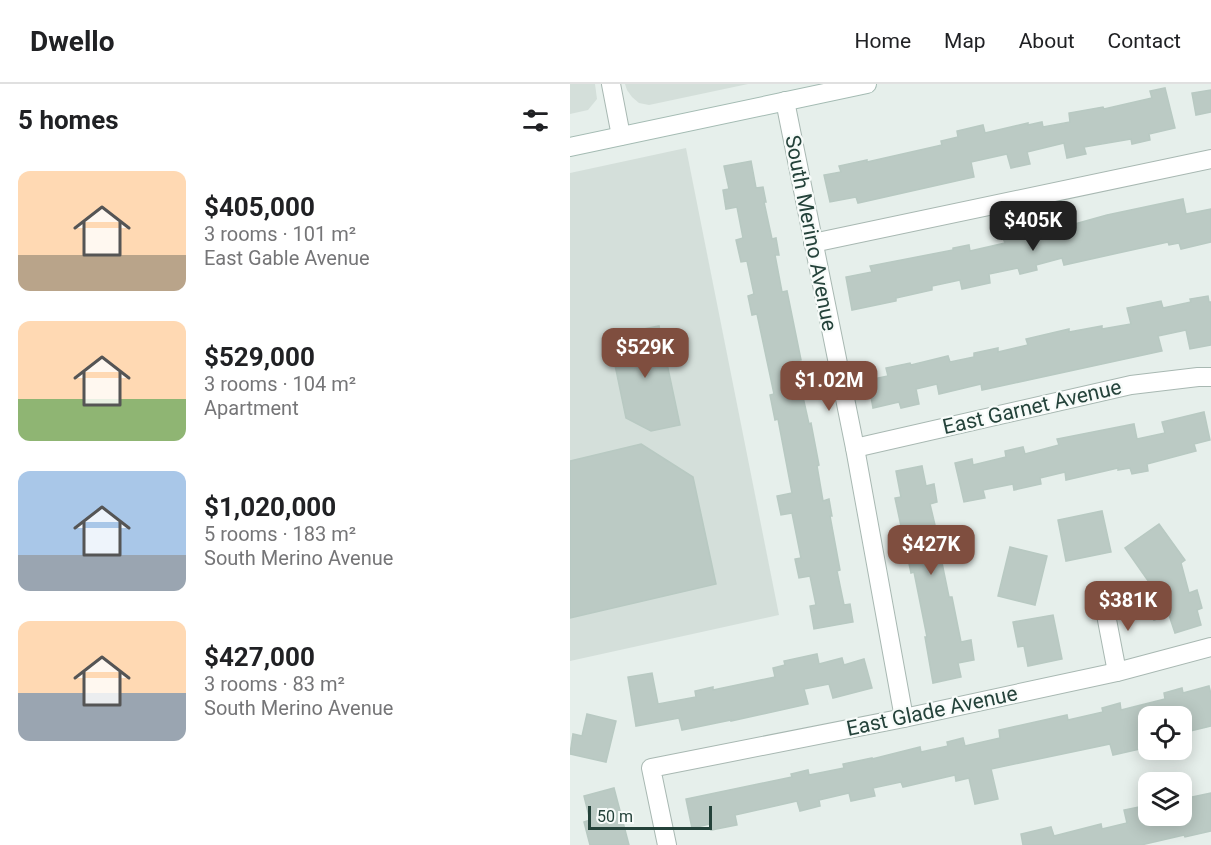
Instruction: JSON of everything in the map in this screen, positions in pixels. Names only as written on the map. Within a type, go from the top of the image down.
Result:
[{"type":"street","points":[[611,84],[621,136]]},
{"type":"street","points":[[570,147],[867,84]]},
{"type":"street","name":"South Merino Avenue","points":[[785,101],[855,448],[904,718]]},
{"type":"street","points":[[813,243],[1211,159]]},
{"type":"street","name":"East Garnet Avenue","points":[[855,448],[1131,385],[1198,376],[1211,377]]},
{"type":"street","points":[[1103,599],[1118,672]]},
{"type":"street","name":"East Glade Avenue","points":[[667,845],[651,768],[904,718],[1118,672],[1211,647]]},
{"type":"shaded area","points":[[570,84],[595,84],[597,99],[588,110],[570,114]]},
{"type":"shaded area","points":[[625,84],[748,84],[649,105],[639,103],[632,97]]},
{"type":"shaded area","points":[[686,148],[779,615],[570,661],[570,173]]},
{"type":"building","points":[[1165,88],[1175,128],[1149,134],[1150,140],[1132,144],[1131,139],[1084,147],[1086,154],[1067,158],[1064,143],[1027,152],[1030,164],[1011,168],[1007,154],[971,162],[974,177],[858,203],[856,197],[830,202],[824,175],[841,172],[839,166],[942,145],[941,141],[958,137],[957,131],[983,125],[985,133],[1028,123],[1028,125],[1042,122],[1043,127],[1070,122],[1069,113],[1103,107],[1104,109],[1152,98],[1150,91]]},
{"type":"building","points":[[1211,90],[1211,112],[1196,115],[1192,93]]},
{"type":"building","points":[[751,161],[756,188],[763,187],[772,239],[776,238],[779,255],[775,255],[782,292],[787,291],[801,360],[795,361],[809,424],[811,423],[823,501],[829,499],[840,570],[837,571],[844,605],[850,604],[853,622],[814,629],[810,606],[816,605],[810,576],[799,578],[795,559],[801,558],[792,513],[781,515],[777,496],[792,493],[778,419],[775,420],[770,395],[774,394],[757,314],[752,315],[748,296],[754,294],[747,261],[741,262],[736,240],[743,238],[737,207],[726,209],[723,190],[729,189],[724,166]]},
{"type":"building","points":[[1183,199],[1186,214],[1211,209],[1211,242],[1181,249],[1179,243],[1169,245],[1168,242],[1064,265],[1062,258],[1036,265],[1037,270],[1020,274],[1018,268],[989,274],[990,283],[962,289],[960,280],[932,286],[932,290],[896,298],[896,301],[852,310],[846,277],[872,272],[870,266],[969,245],[970,251],[1005,243],[1003,238],[1021,233],[1022,240],[1072,228],[1071,225],[1107,215]]},
{"type":"building","points":[[1208,296],[1211,302],[1211,345],[1190,349],[1186,330],[1158,336],[1162,351],[982,390],[981,384],[939,394],[937,384],[916,389],[919,404],[901,408],[899,402],[873,408],[868,380],[888,376],[886,368],[910,363],[911,365],[948,356],[950,362],[974,357],[974,353],[998,348],[998,352],[1028,345],[1026,339],[1069,329],[1069,332],[1131,324],[1127,308],[1161,301],[1163,308]]},
{"type":"building","points":[[659,326],[680,425],[651,431],[626,418],[609,336]]},
{"type":"building","points":[[1204,412],[1210,440],[1194,444],[1196,451],[1147,464],[1148,471],[1132,474],[1130,468],[1118,470],[1118,468],[1066,480],[1065,472],[1040,478],[1041,484],[1014,490],[1013,484],[983,490],[985,498],[964,502],[955,463],[972,459],[973,465],[1006,457],[1005,451],[1023,447],[1025,454],[1059,445],[1057,439],[1134,424],[1137,439],[1165,433],[1162,422]]},
{"type":"building","points":[[641,444],[693,477],[716,584],[570,618],[570,461]]},
{"type":"building","points":[[922,466],[926,486],[934,484],[937,502],[930,504],[939,542],[945,540],[949,556],[941,558],[961,642],[971,640],[974,660],[958,663],[961,677],[933,683],[925,637],[927,637],[914,572],[911,573],[895,498],[901,497],[896,471]]},
{"type":"building","points":[[1102,511],[1111,552],[1066,561],[1058,520]]},
{"type":"building","points":[[1159,524],[1185,560],[1181,563],[1189,593],[1197,590],[1202,608],[1197,610],[1201,625],[1175,633],[1169,615],[1154,620],[1147,595],[1156,592],[1125,548]]},
{"type":"building","points":[[1010,547],[1047,556],[1035,605],[998,596]]},
{"type":"building","points":[[1053,615],[1062,659],[1028,666],[1024,646],[1018,647],[1013,622]]},
{"type":"building","points":[[817,654],[819,664],[842,658],[844,665],[864,659],[872,688],[833,698],[829,684],[804,689],[808,704],[682,730],[679,718],[636,726],[628,677],[652,673],[658,704],[696,697],[695,691],[713,687],[713,690],[775,677],[773,668],[785,665],[784,661]]},
{"type":"building","points":[[1209,686],[1211,726],[1192,731],[1192,706],[1138,706],[1138,749],[1113,755],[1110,744],[991,769],[998,799],[975,804],[969,778],[956,781],[955,775],[903,787],[901,782],[873,788],[875,796],[851,801],[849,793],[819,800],[820,806],[800,811],[797,801],[735,815],[737,825],[711,830],[710,824],[692,828],[686,799],[792,777],[791,774],[808,770],[809,775],[844,768],[843,764],[920,747],[921,752],[948,746],[947,742],[963,738],[965,746],[1000,738],[999,730],[1067,715],[1068,720],[1103,712],[1102,708],[1120,703],[1121,710],[1165,699],[1164,693],[1182,688],[1183,693]]},
{"type":"building","points":[[587,714],[616,721],[606,762],[570,754],[573,734],[582,736]]},
{"type":"building","points":[[614,788],[629,845],[590,845],[584,822],[590,820],[584,796]]},
{"type":"building","points":[[1211,793],[1211,831],[1141,845],[1023,845],[1021,834],[1051,827],[1054,836],[1101,824],[1102,829],[1127,823],[1124,810],[1138,807],[1138,826],[1192,826],[1192,797]]}]
